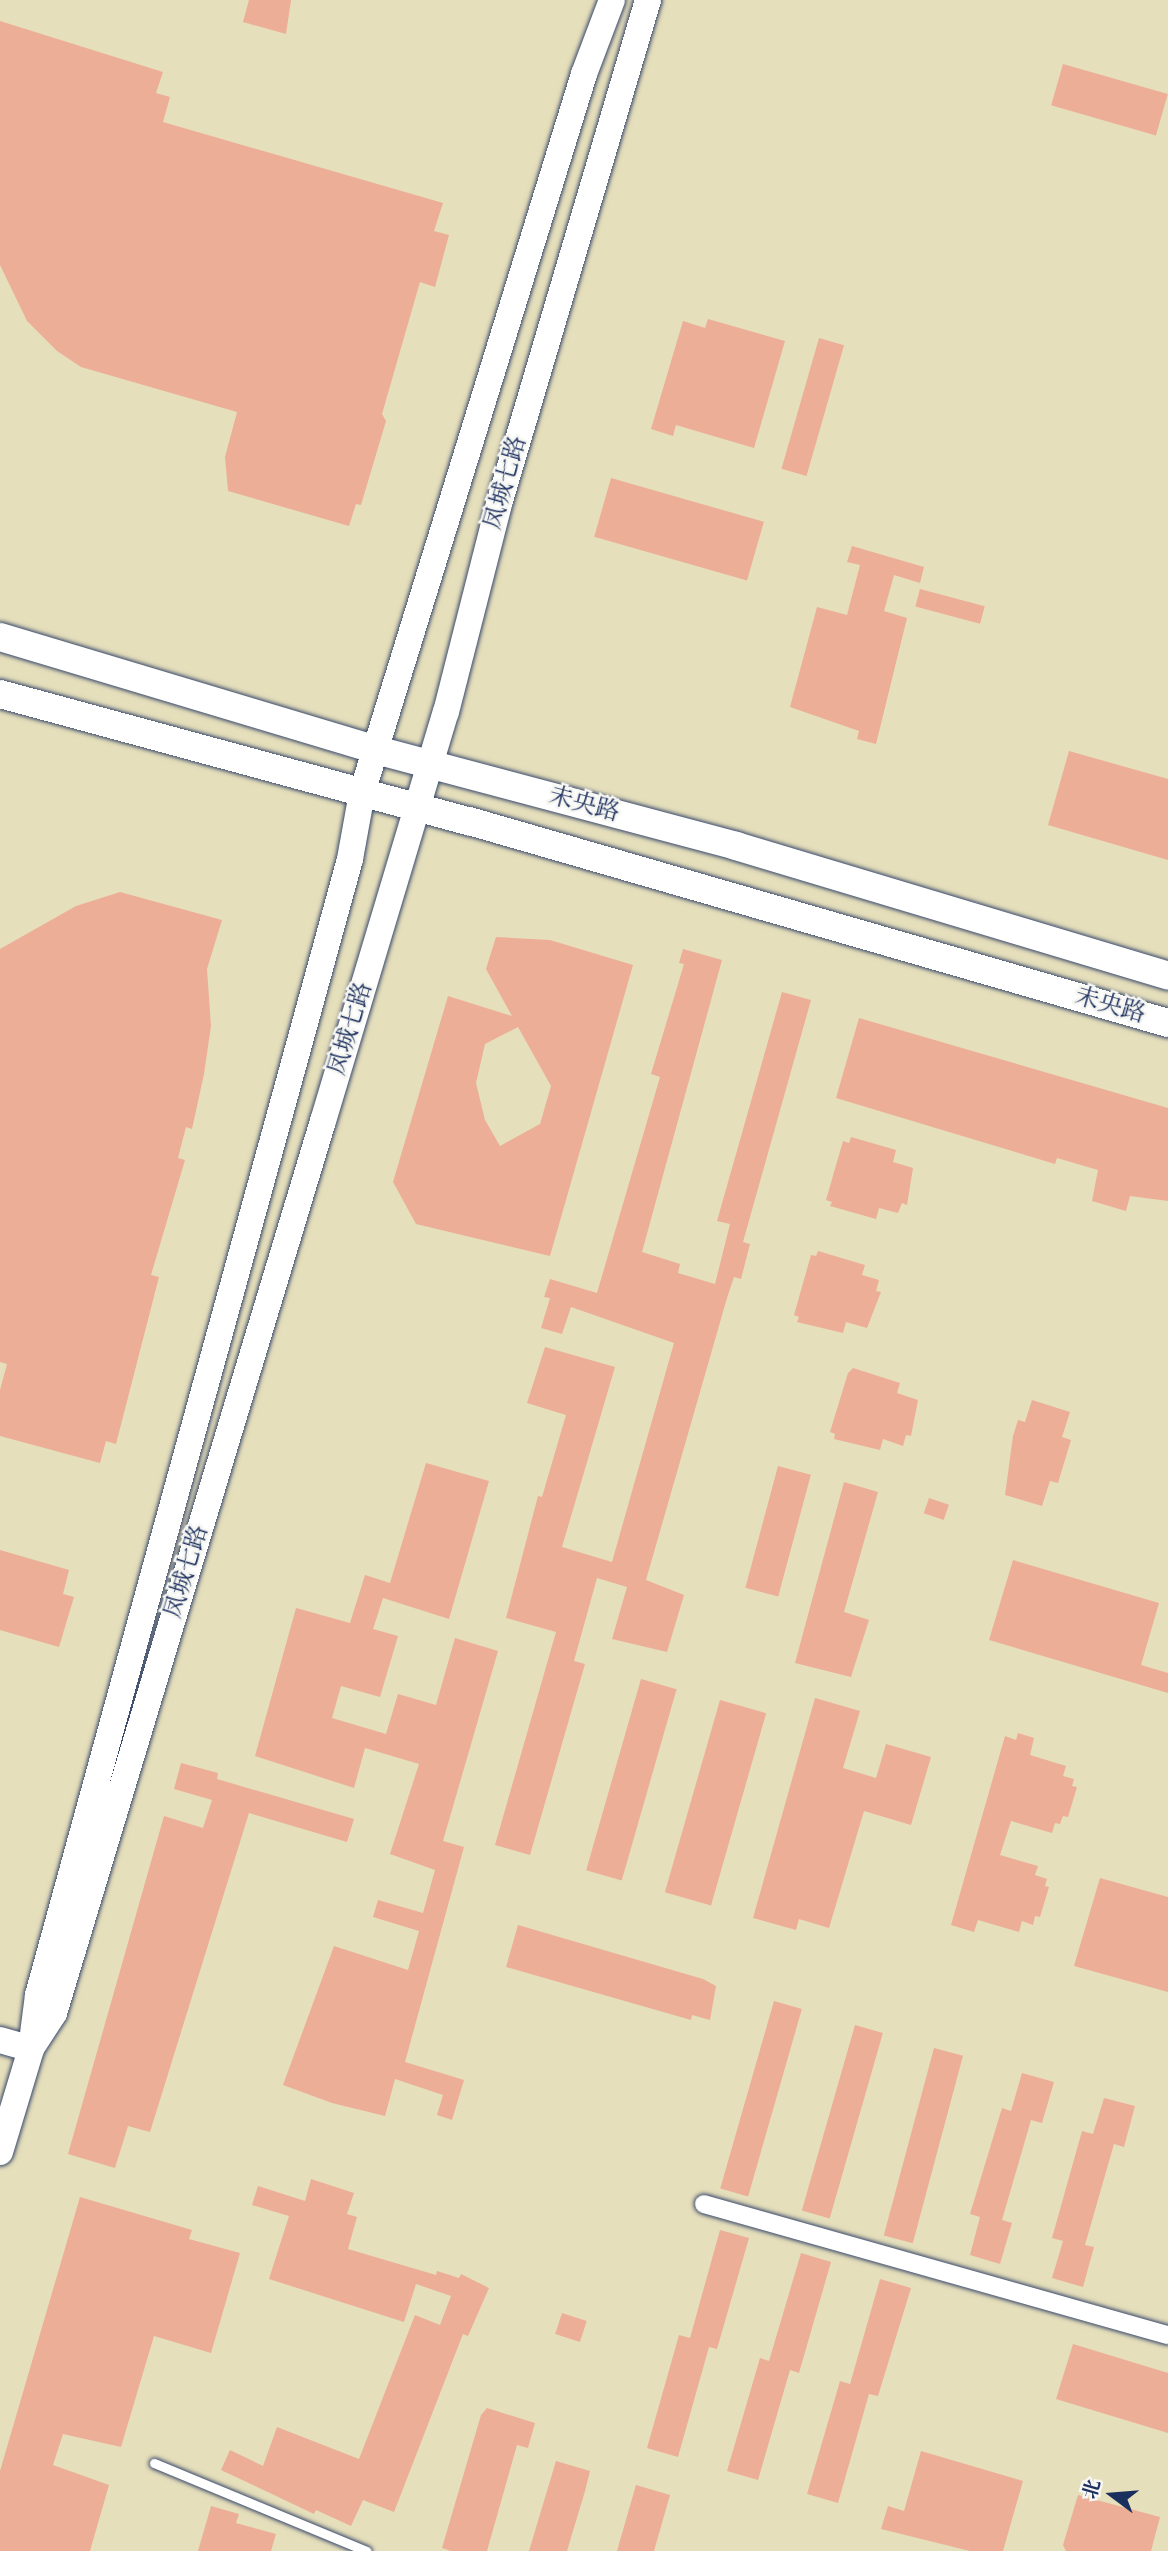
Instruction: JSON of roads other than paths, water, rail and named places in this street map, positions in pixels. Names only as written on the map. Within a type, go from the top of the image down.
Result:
[{"type":"main road","name":"未央路","points":[[0,637],[376,750],[430,762],[736,846],[1168,976]]},
{"type":"main road","name":"未央路","points":[[0,694],[416,808],[1168,1023]]},
{"type":"street","name":"凤城七路","points":[[0,2152],[31,2049],[38,1996],[350,859],[362,793],[584,74],[612,0]]},
{"type":"street","name":"凤城七路","points":[[31,2049],[54,2013],[430,762],[499,505],[648,0]]},
{"type":"street","points":[[0,2040],[31,2049]]},
{"type":"street","points":[[704,2204],[1168,2335]]},
{"type":"lane","points":[[154,2463],[366,2551]]}]
